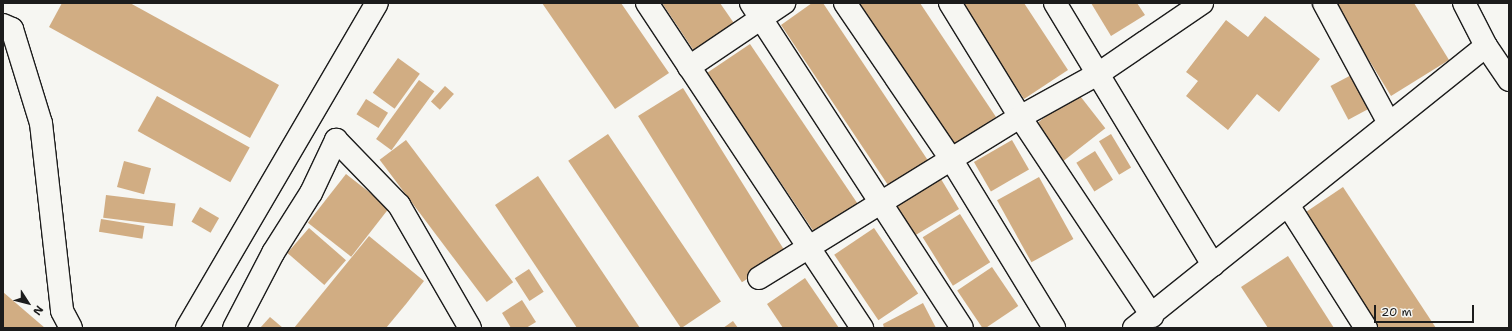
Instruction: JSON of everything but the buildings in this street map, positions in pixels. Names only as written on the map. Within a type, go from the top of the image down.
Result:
[{"type":"street","points":[[187,328],[377,3]]},
{"type":"street","points":[[647,3],[810,247],[862,328]]},
{"type":"street","points":[[689,67],[756,11],[784,3]]},
{"type":"street","points":[[845,3],[951,160],[1054,328]]},
{"type":"street","points":[[950,3],[1020,117],[1152,316]]},
{"type":"street","points":[[1055,3],[1213,265]]},
{"type":"street","points":[[759,278],[1020,117],[1098,74],[1202,3]]},
{"type":"street","points":[[1324,3],[1389,123]]},
{"type":"street","points":[[1464,3],[1486,46],[1509,80]]},
{"type":"street","points":[[756,11],[962,328]]},
{"type":"street","points":[[3,25],[12,29],[41,123],[62,311],[71,328]]},
{"type":"street","points":[[1134,328],[1152,316],[1213,265],[1486,46]]},
{"type":"street","points":[[234,328],[273,253],[311,193],[336,140],[398,205],[470,328]]},
{"type":"street","points":[[1288,205],[1366,328]]}]
